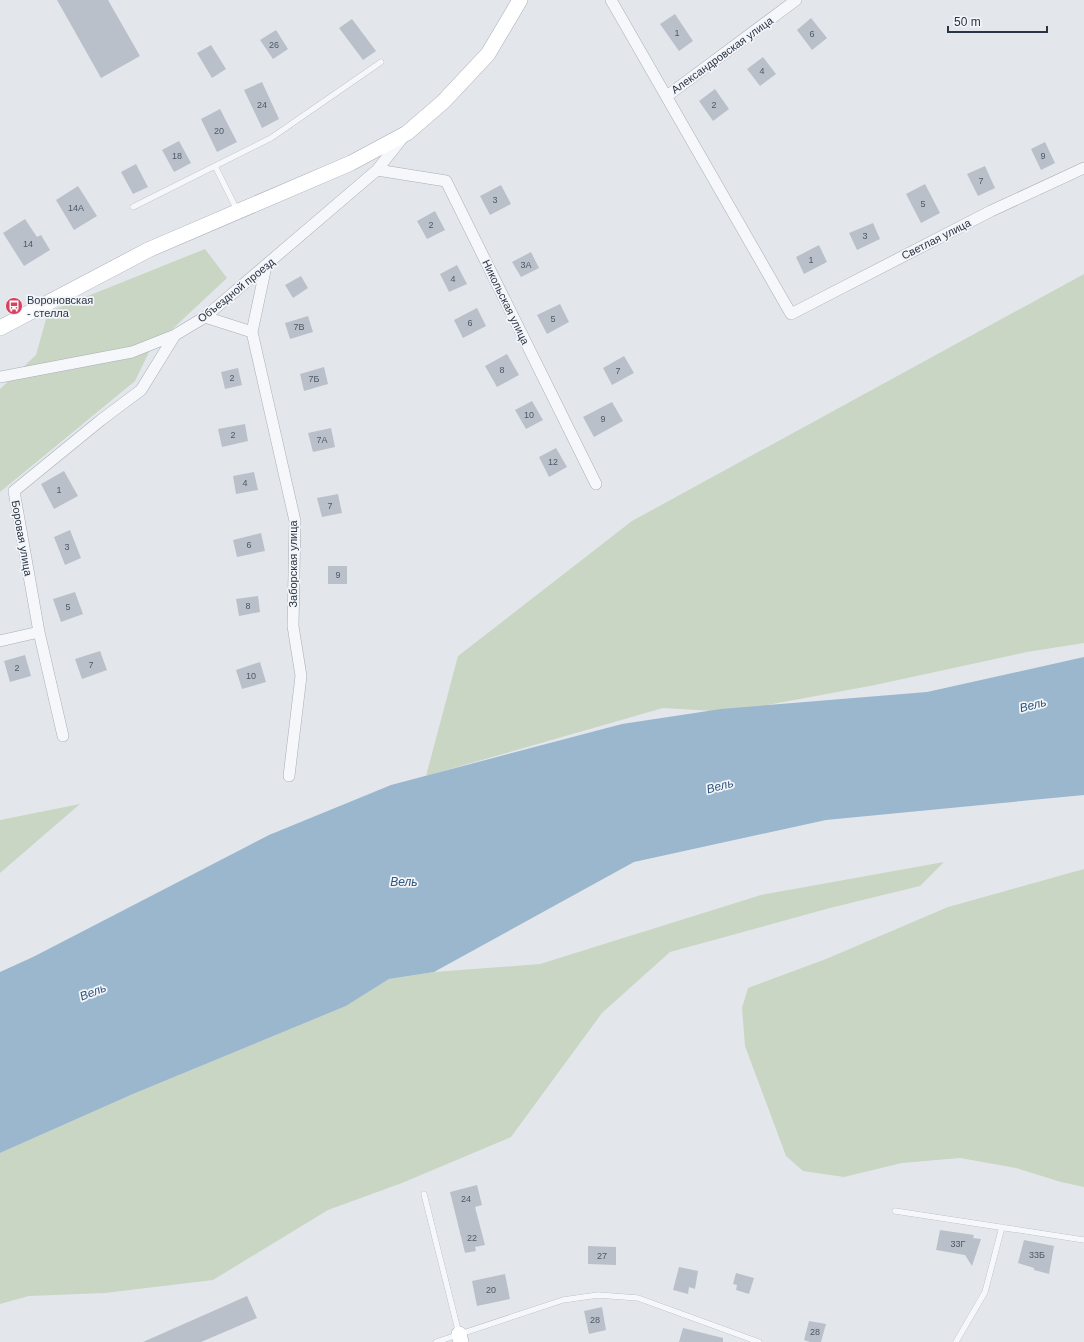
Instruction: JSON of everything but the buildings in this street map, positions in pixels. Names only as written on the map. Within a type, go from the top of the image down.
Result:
[{"type":"main road","points":[[0,328],[148,250],[351,163],[407,133],[443,102],[488,54],[520,0]]},
{"type":"street","points":[[611,0],[667,96]]},
{"type":"street","name":"Александровская улица","points":[[667,96],[796,0]]},
{"type":"street","name":"Светлая улица","points":[[667,96],[791,314],[991,211],[1084,168]]},
{"type":"street","name":"Объездной проезд","points":[[0,377],[132,352],[176,335],[205,317],[377,170],[407,133]]},
{"type":"street","name":"Никольская улица","points":[[377,170],[446,181],[596,484]]},
{"type":"street","points":[[205,317],[252,332],[266,266]]},
{"type":"street","name":"Заборская улица","points":[[252,332],[295,521],[292,626],[301,676],[289,776]]},
{"type":"street","name":"Боровая улица","points":[[63,736],[39,632],[14,491],[101,420],[141,390],[176,335]]},
{"type":"street","points":[[0,641],[39,632]]},
{"type":"lane","points":[[133,207],[272,138],[381,62]]},
{"type":"lane","points":[[215,166],[238,212]]},
{"type":"lane","points":[[424,1194],[460,1338]]},
{"type":"lane","points":[[895,1211],[1084,1240]]},
{"type":"lane","points":[[956,1342],[985,1292],[1002,1227]]},
{"type":"lane","points":[[436,1342],[460,1338],[563,1300],[598,1295],[638,1298],[759,1342]]},
{"type":"green space","points":[[205,249],[227,278],[150,350],[135,381],[0,492],[0,389],[36,355],[48,312]]},
{"type":"green space","points":[[1084,274],[1084,643],[1027,652],[875,685],[729,712],[663,708],[426,776],[458,656],[632,521]]},
{"type":"green space","points":[[80,804],[0,873],[0,820]]},
{"type":"green space","points":[[944,862],[920,886],[830,908],[670,952],[602,1013],[511,1137],[402,1183],[328,1210],[213,1280],[105,1293],[29,1296],[0,1304],[0,1153],[133,1094],[346,1006],[389,979],[434,972],[540,964],[761,895]]},
{"type":"green space","points":[[1084,869],[1084,1187],[1061,1182],[1016,1168],[960,1158],[902,1163],[844,1177],[803,1171],[786,1156],[745,1046],[742,1008],[748,988],[826,959],[948,907]]},
{"type":"water","name":"Вель","points":[[1084,657],[1084,795],[826,820],[634,862],[434,972],[389,979],[346,1006],[133,1094],[0,1153],[0,972],[33,957],[269,835],[391,785],[622,724],[721,709],[927,692]]},
{"type":"place","name":"Вороновская - стелла","points":[[14,306]]}]
